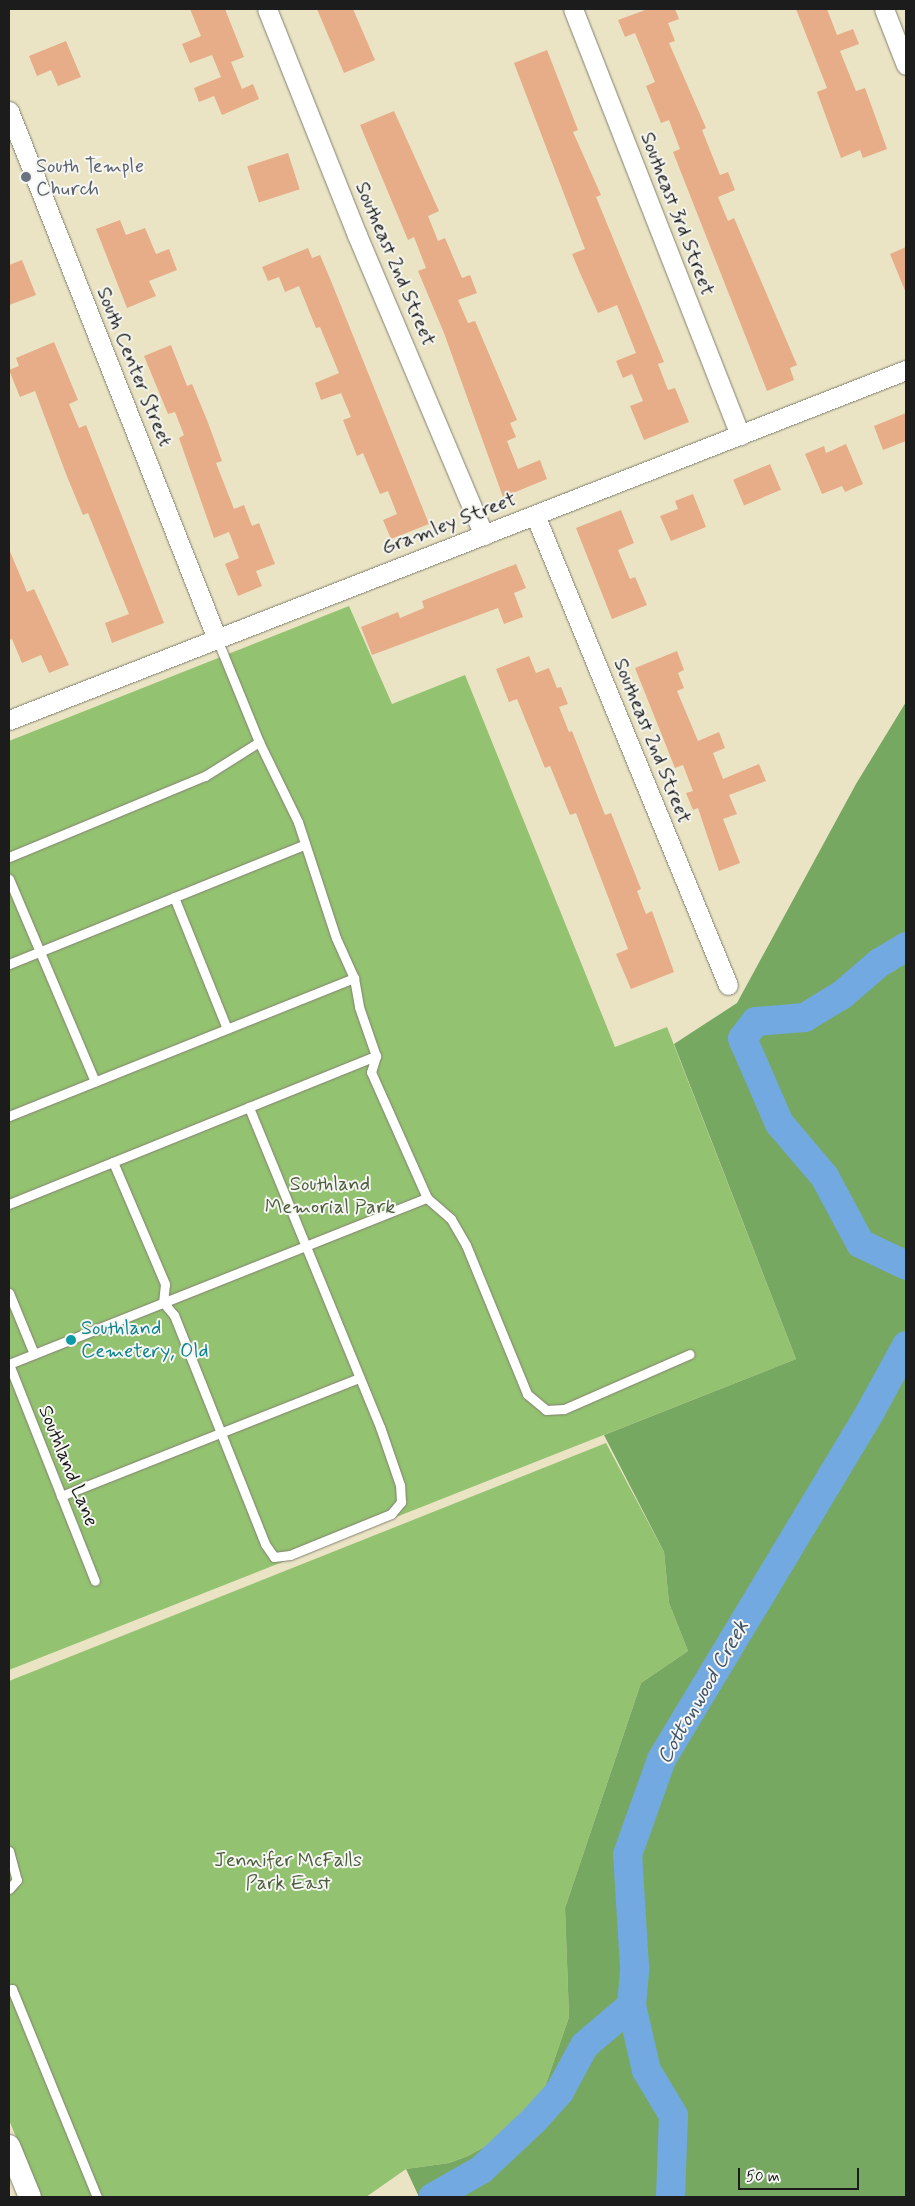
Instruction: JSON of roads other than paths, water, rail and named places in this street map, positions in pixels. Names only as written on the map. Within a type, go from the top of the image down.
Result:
[{"type":"street","name":"Southeast 2nd Street","points":[[268,9],[357,235],[484,534]]},
{"type":"street","name":"Southeast 3rd Street","points":[[573,9],[740,435]]},
{"type":"street","points":[[884,9],[906,65]]},
{"type":"street","name":"South Center Street","points":[[9,111],[217,639]]},
{"type":"street","name":"Gramley Street","points":[[9,720],[906,370]]},
{"type":"street","name":"Southeast 2nd Street","points":[[535,515],[728,985]]},
{"type":"street","points":[[9,2146],[30,2197]]},
{"type":"lane","points":[[217,639],[259,742],[298,822],[303,845],[336,938],[354,978],[359,1007],[376,1056],[372,1072],[427,1198],[451,1218],[469,1253],[527,1394],[546,1410],[564,1409],[690,1354]]},
{"type":"lane","points":[[9,857],[205,776],[259,742]]},
{"type":"lane","points":[[9,964],[303,845]]},
{"type":"lane","points":[[9,879],[95,1082]]},
{"type":"lane","points":[[174,897],[226,1029]]},
{"type":"lane","points":[[9,1116],[354,978]]},
{"type":"lane","points":[[9,1204],[376,1056]]},
{"type":"lane","points":[[113,1162],[165,1284],[163,1302],[174,1316],[265,1544],[274,1557],[290,1555],[391,1514],[401,1502],[400,1485],[360,1378],[304,1247],[249,1107]]},
{"type":"lane","points":[[9,1364],[427,1198]]},
{"type":"lane","points":[[9,1293],[34,1354]]},
{"type":"lane","name":"Southland Lane","points":[[9,1364],[96,1582]]},
{"type":"lane","points":[[61,1496],[360,1378]]},
{"type":"lane","points":[[9,1851],[17,1880],[9,1889]]},
{"type":"lane","points":[[10,1987],[97,2197]]},
{"type":"waterway","name":"Cottonwood Creek","points":[[906,946],[879,962],[842,994],[804,1017],[755,1021],[742,1038],[779,1123],[824,1176],[860,1243],[906,1265]]},
{"type":"waterway","name":"Cottonwood Creek","points":[[432,2197],[481,2169],[534,2119],[559,2091],[584,2045],[631,2005],[634,1967],[627,1854],[661,1759],[871,1409],[906,1345]]},
{"type":"waterway","points":[[631,2005],[646,2070],[673,2115],[670,2197]]},
{"type":"place","name":"South Temple Church","points":[[26,177]]},
{"type":"place","name":"Southland Cemetery, Old","points":[[71,1340]]},
{"type":"park label","name":"Southland Memorial Park","points":[[330,1196]]},
{"type":"park label","name":"Jennifer McFalls Park East","points":[[288,1872]]}]
